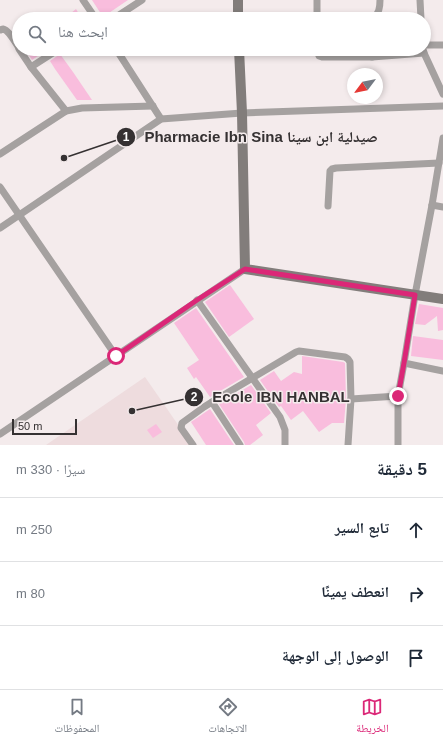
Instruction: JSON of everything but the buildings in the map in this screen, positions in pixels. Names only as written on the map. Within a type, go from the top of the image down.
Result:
[{"type":"street","points":[[83,0],[91,12]]},
{"type":"street","points":[[124,12],[142,0]]},
{"type":"street","points":[[238,0],[238,12]]},
{"type":"street","points":[[317,0],[317,12]]},
{"type":"street","points":[[378,12],[380,9],[380,0]]},
{"type":"street","points":[[420,0],[421,12]]},
{"type":"street","points":[[0,30],[2,29],[8,32],[12,38]]},
{"type":"street","points":[[431,45],[443,45]]},
{"type":"street","points":[[24,56],[66,111]]},
{"type":"street","points":[[31,67],[48,56]]},
{"type":"street","points":[[121,56],[161,120]]},
{"type":"street","points":[[239,56],[245,269]]},
{"type":"street","points":[[319,56],[380,56]]},
{"type":"street","points":[[425,56],[443,94]]},
{"type":"street","points":[[0,154],[66,111],[82,108],[153,106]]},
{"type":"street","points":[[0,228],[161,120],[242,113],[443,106]]},
{"type":"street","points":[[398,445],[398,396],[443,138]]},
{"type":"street","points":[[328,206],[330,171],[332,169],[439,163]]},
{"type":"street","points":[[0,187],[116,356]]},
{"type":"street","points":[[432,205],[443,207]]},
{"type":"street","points":[[0,434],[245,269],[443,299]]},
{"type":"street","points":[[197,300],[280,418],[285,430],[285,445]]},
{"type":"street","points":[[193,445],[181,428],[182,423],[212,402],[296,352],[299,352],[345,358],[350,362],[351,399],[348,445]]},
{"type":"street","points":[[404,363],[443,370]]},
{"type":"street","points":[[351,399],[398,396]]},
{"type":"street","points":[[212,402],[240,445]]},
{"type":"shaded area","points":[[145,377],[192,445],[46,445]]},
{"type":"place","name":"Pharmacie Ibn Sina صيدلية ابن سينا","points":[[64,158]]},
{"type":"place","name":"Ecole IBN HANBAL","points":[[132,411]]},
{"type":"route","points":[[116,356],[245,269],[415,295],[398,396]]}]
